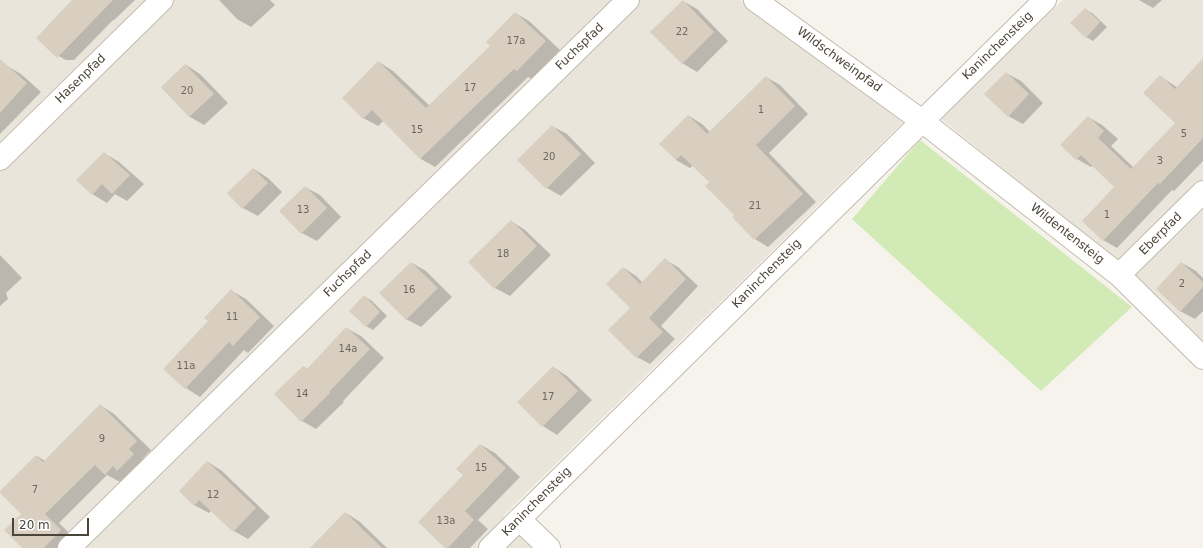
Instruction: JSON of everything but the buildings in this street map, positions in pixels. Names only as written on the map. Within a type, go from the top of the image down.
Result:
[{"type":"street","name":"Hasenpfad","points":[[0,159],[162,0]]},
{"type":"street","name":"Fuchspfad","points":[[69,548],[628,0]]},
{"type":"street","name":"Wildschweinpfad","points":[[755,0],[922,120]]},
{"type":"street","name":"Kaninchensteig","points":[[490,548],[1045,0]]},
{"type":"street","name":"Wildentensteig","points":[[922,120],[1119,276],[1203,358]]},
{"type":"street","name":"Eberpfad","points":[[1119,276],[1203,192]]},
{"type":"street","points":[[519,519],[549,548]]},
{"type":"shaded area","points":[[0,0],[740,0],[903,122],[503,516],[535,548],[0,548]]},
{"type":"shaded area","points":[[1063,0],[1203,0],[1203,342],[1128,269],[940,118]]},
{"type":"green space","points":[[920,140],[1132,307],[1041,391],[852,219]]}]
